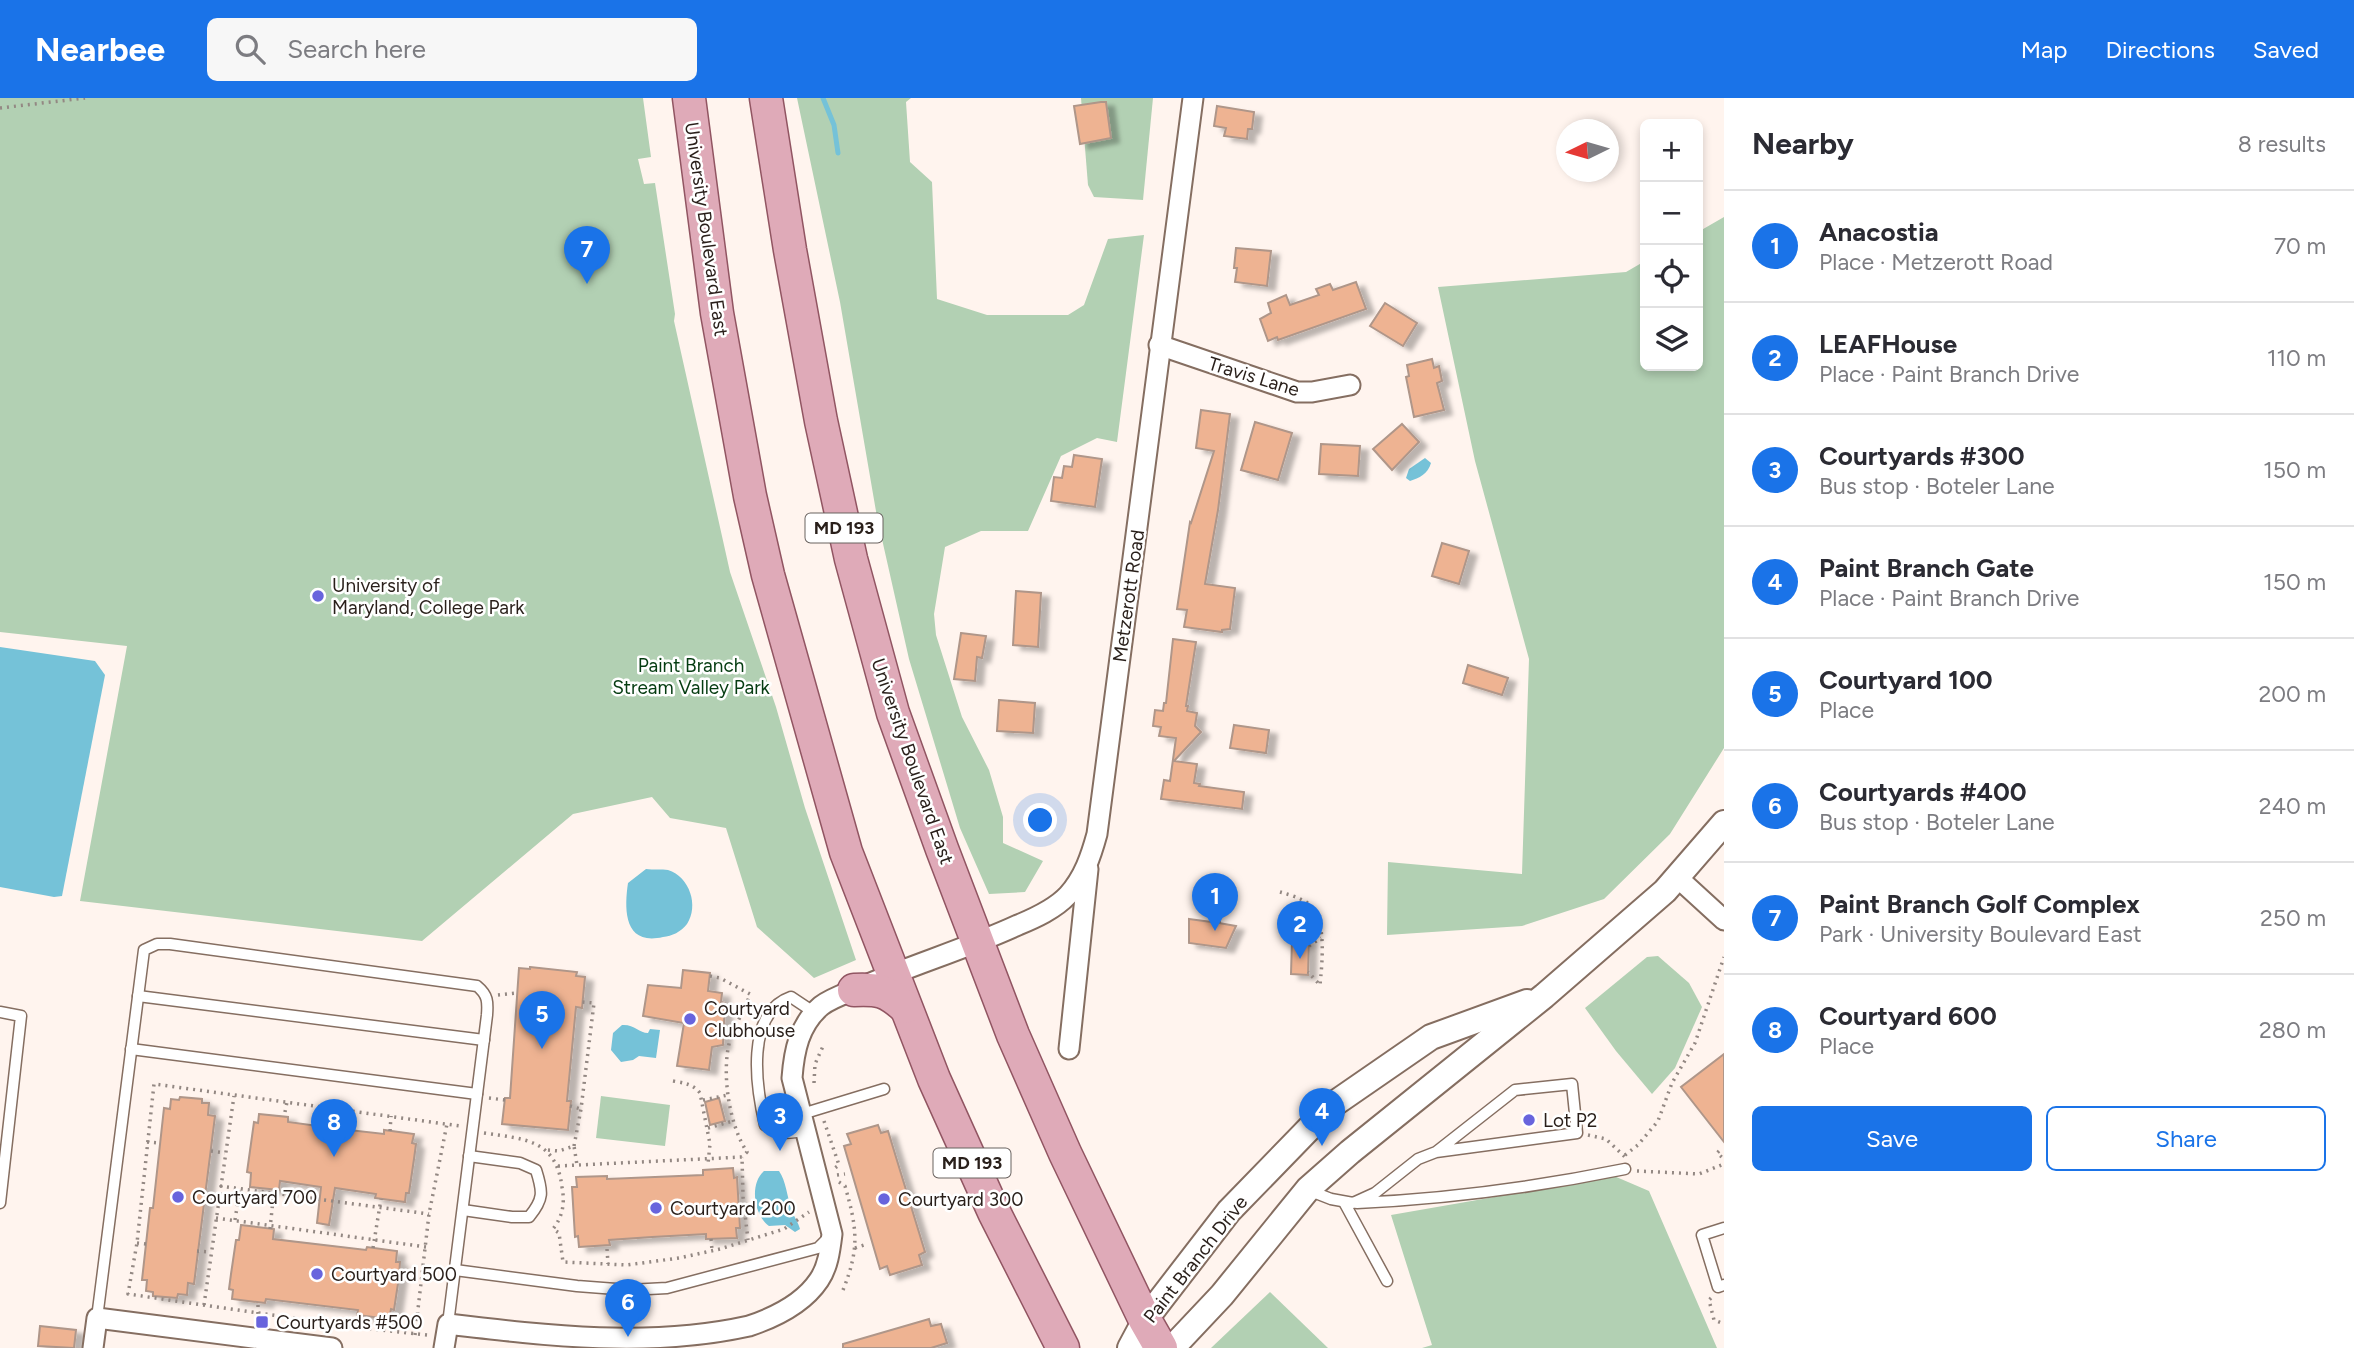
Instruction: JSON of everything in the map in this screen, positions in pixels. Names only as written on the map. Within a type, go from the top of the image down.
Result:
[{"type":"main road","name":"University Boulevard East","points":[[689,98],[717,313],[738,438],[782,626],[846,852],[934,1079],[994,1212],[1063,1348]]},
{"type":"main road","name":"University Boulevard East","points":[[766,98],[816,395],[851,559],[893,713],[1013,1035],[1065,1153],[1161,1348]]},
{"type":"main road","points":[[854,990],[875,989],[890,993],[905,1007]]},
{"type":"street","name":"Metzerott Road","points":[[815,1013],[821,1006],[854,990],[892,973],[978,944],[1058,904],[1067,896],[1089,862],[1098,825],[1193,98]]},
{"type":"street","name":"Travis Lane","points":[[1159,345],[1297,392],[1326,391],[1350,385]]},
{"type":"street","name":"Paint Branch Drive","points":[[1172,1348],[1222,1295],[1308,1189],[1544,996],[1665,891],[1724,823]]},
{"type":"street","points":[[1069,1049],[1089,862]]},
{"type":"street","points":[[1678,878],[1724,920]]},
{"type":"street","name":"Paint Branch Drive","points":[[1130,1348],[1145,1320],[1229,1211],[1331,1106],[1432,1037],[1544,996]]},
{"type":"street","points":[[446,1336],[655,1344],[700,1339],[767,1320],[803,1299],[821,1278],[832,1234],[792,1078],[794,1052],[801,1030],[815,1013]]},
{"type":"street","points":[[93,1348],[97,1318],[331,1348]]},
{"type":"lane","points":[[97,1318],[144,950],[157,944],[170,944],[477,986],[485,993],[488,1002],[482,1096],[469,1156],[446,1336]]},
{"type":"lane","points":[[138,996],[484,1040]]},
{"type":"lane","points":[[815,1013],[791,997],[779,1001],[768,1015],[756,1063],[757,1092],[765,1125],[775,1132],[791,1133],[804,1122],[884,1089]]},
{"type":"lane","points":[[0,1012],[21,1016],[0,1203]]},
{"type":"lane","points":[[131,1049],[482,1096]]},
{"type":"lane","points":[[1349,1203],[1375,1193],[1418,1159],[1436,1152],[1577,1133],[1572,1084],[1516,1090],[1436,1152]]},
{"type":"lane","points":[[463,1210],[529,1217],[539,1205],[542,1188],[536,1170],[520,1163],[469,1156]]},
{"type":"lane","points":[[1308,1189],[1349,1203],[1426,1199],[1625,1170]]},
{"type":"lane","points":[[1349,1203],[1387,1280]]},
{"type":"lane","points":[[1721,1286],[1702,1235],[1724,1228]]},
{"type":"lane","points":[[455,1270],[577,1286],[629,1290],[667,1288],[818,1248],[832,1234]]},
{"type":"path","points":[[0,108],[85,98]]},
{"type":"path","points":[[1219,923],[1226,881]]},
{"type":"path","points":[[1280,892],[1299,898],[1311,906],[1320,919],[1320,985],[1308,972]]},
{"type":"path","points":[[1309,946],[1321,937]]},
{"type":"path","points":[[1625,1155],[1638,1145],[1658,1121],[1672,1083],[1695,1043],[1724,957]]},
{"type":"path","points":[[557,1166],[742,1157],[747,1152],[733,1121],[727,1080],[731,1038],[750,994],[720,978],[710,976]]},
{"type":"path","points":[[577,1165],[574,1146],[594,1003],[582,1002]]},
{"type":"path","points":[[724,1036],[731,1038]]},
{"type":"path","points":[[673,1081],[687,1083],[696,1088],[703,1100],[710,1144],[708,1164]]},
{"type":"path","points":[[446,1336],[415,1335],[259,1315],[128,1294],[137,1243],[154,1084],[474,1128],[481,1132],[528,1140],[546,1150],[559,1151],[574,1146]]},
{"type":"path","points":[[703,1100],[729,1095]]},
{"type":"path","points":[[204,1306],[234,1096]]},
{"type":"path","points":[[482,1096],[505,1100]]},
{"type":"path","points":[[285,1112],[287,1102]]},
{"type":"path","points":[[570,1106],[581,1109]]},
{"type":"path","points":[[390,1131],[391,1116]]},
{"type":"path","points":[[708,1128],[733,1121]]},
{"type":"path","points":[[415,1335],[429,1214],[447,1124]]},
{"type":"path","points":[[1577,1133],[1606,1139],[1625,1155],[1625,1170],[1699,1174],[1724,1162],[1717,1153],[1719,1151]]},
{"type":"path","points":[[147,1142],[160,1143]]},
{"type":"path","points":[[546,1150],[557,1166],[564,1196],[560,1220],[554,1229],[559,1233],[562,1262],[627,1265],[651,1263],[712,1251],[784,1229],[798,1218]]},
{"type":"path","points":[[211,1151],[225,1153]]},
{"type":"path","points":[[742,1157],[748,1240]]},
{"type":"path","points":[[601,1163],[602,1171]]},
{"type":"path","points":[[837,1175],[845,1174]]},
{"type":"path","points":[[220,1186],[274,1191],[429,1214]]},
{"type":"path","points":[[235,1220],[240,1188]]},
{"type":"path","points":[[270,1226],[274,1191]]},
{"type":"path","points":[[373,1248],[381,1199]]},
{"type":"path","points":[[216,1218],[427,1247]]},
{"type":"path","points":[[711,1239],[712,1251]]},
{"type":"path","points":[[137,1243],[146,1244]]},
{"type":"path","points":[[855,1248],[867,1244]]},
{"type":"path","points":[[607,1249],[608,1264]]},
{"type":"path","points":[[197,1251],[211,1252]]},
{"type":"path","points":[[1721,1286],[1709,1300],[1714,1320],[1724,1324]]},
{"type":"path","points":[[258,1302],[259,1315]]},
{"type":"path","points":[[361,1328],[364,1316]]},
{"type":"green space","name":"Paint Branch Stream Valley Park","points":[[0,98],[643,98],[651,157],[638,159],[644,184],[655,183],[674,321],[730,572],[856,960],[814,978],[757,927],[726,828],[670,818],[652,797],[573,814],[422,941],[80,901],[127,646],[0,632]]},
{"type":"green space","points":[[797,98],[911,98],[906,102],[910,162],[932,182],[937,299],[987,315],[1068,315],[1084,305],[1108,239],[1144,235],[1117,442],[1097,438],[1061,456],[1028,531],[981,531],[945,547],[934,614],[936,635],[962,717],[989,770],[1003,817],[1003,843],[1043,861],[1025,892],[989,894],[960,828],[909,659],[877,517],[840,302]]},
{"type":"green space","points":[[1081,98],[1153,98],[1143,200],[1094,197],[1088,185]]},
{"type":"green space","points":[[1724,217],[1724,748],[1670,834],[1604,899],[1522,926],[1387,935],[1388,862],[1522,874],[1529,659],[1475,461],[1438,287],[1626,272],[1640,264],[1640,371],[1703,371],[1703,229]]},
{"type":"green space","points":[[1658,956],[1689,983],[1702,1007],[1675,1068],[1652,1094],[1585,1008],[1647,957]]},
{"type":"green space","points":[[601,1096],[670,1105],[665,1146],[596,1138]]},
{"type":"green space","points":[[1614,1176],[1649,1191],[1717,1348],[1422,1348],[1432,1345],[1391,1215]]},
{"type":"green space","points":[[1270,1292],[1328,1348],[1211,1348]]},
{"type":"water","points":[[1425,458],[1431,463],[1425,473],[1410,481],[1406,478],[1409,469]]},
{"type":"water","points":[[0,647],[95,661],[105,675],[62,896],[54,897],[0,887]]},
{"type":"water","points":[[646,869],[668,870],[687,885],[692,901],[691,917],[685,927],[673,935],[650,938],[641,936],[629,924],[626,904],[628,883]]},
{"type":"water","points":[[622,1025],[645,1033],[650,1029],[660,1030],[656,1058],[639,1056],[621,1062],[611,1050],[613,1033]]},
{"type":"water","points":[[764,1171],[779,1171],[800,1229],[795,1232],[785,1225],[769,1226],[760,1215],[755,1191]]},
{"type":"building","points":[[1106,102],[1111,138],[1080,144],[1074,106]]},
{"type":"building","points":[[1217,106],[1254,112],[1252,129],[1248,129],[1247,139],[1224,136],[1226,128],[1214,126]]},
{"type":"building","points":[[1236,248],[1271,251],[1267,286],[1235,282]]},
{"type":"building","points":[[1356,282],[1366,309],[1278,340],[1277,337],[1268,341],[1260,319],[1271,313],[1268,303],[1286,295],[1290,305],[1319,295],[1316,289],[1330,284],[1333,290]]},
{"type":"building","points":[[1385,303],[1417,323],[1403,346],[1370,326]]},
{"type":"building","points":[[1432,359],[1434,368],[1439,366],[1442,381],[1437,383],[1444,410],[1414,417],[1406,377],[1409,376],[1407,365]]},
{"type":"building","points":[[1201,410],[1230,414],[1205,584],[1235,588],[1230,629],[1222,632],[1184,627],[1187,610],[1177,609],[1190,522],[1214,451],[1196,448]]},
{"type":"building","points":[[1255,422],[1292,433],[1278,480],[1241,470]]},
{"type":"building","points":[[1402,424],[1419,442],[1392,470],[1373,449]]},
{"type":"building","points":[[1321,444],[1360,446],[1358,476],[1319,474]]},
{"type":"building","points":[[1074,455],[1102,459],[1095,507],[1051,501],[1054,477],[1062,478],[1064,466],[1072,467]]},
{"type":"building","points":[[1442,543],[1469,551],[1459,584],[1432,576]]},
{"type":"building","points":[[1016,591],[1041,593],[1038,647],[1013,645]]},
{"type":"building","points":[[961,633],[986,636],[982,658],[977,657],[975,681],[954,679]]},
{"type":"building","points":[[1173,639],[1196,642],[1186,706],[1187,711],[1197,713],[1195,726],[1201,732],[1174,761],[1197,764],[1194,783],[1200,784],[1199,786],[1244,792],[1242,809],[1161,799],[1164,780],[1170,781],[1176,738],[1159,736],[1161,727],[1153,726],[1155,710],[1163,711],[1166,703]]},
{"type":"building","points":[[1468,665],[1508,678],[1502,695],[1463,683]]},
{"type":"building","points":[[999,700],[1035,703],[1033,733],[997,731]]},
{"type":"building","points":[[1234,725],[1269,730],[1266,753],[1230,748]]},
{"type":"building","points":[[1189,919],[1236,926],[1226,948],[1189,943]]},
{"type":"building","points":[[1292,940],[1309,940],[1308,975],[1291,974]]},
{"type":"building","points":[[519,968],[577,972],[576,976],[585,977],[582,1008],[576,1007],[567,1101],[571,1101],[568,1130],[502,1124],[505,1098],[510,1098]]},
{"type":"building","name":"Courtyard Clubhouse","points":[[683,970],[710,973],[708,991],[722,993],[721,1002],[725,1003],[723,1045],[712,1047],[709,1070],[677,1066],[684,1023],[643,1016],[648,985],[681,988]]},
{"type":"building","points":[[1724,1054],[1724,1142],[1681,1087]]},
{"type":"building","name":"Courtyard 700","points":[[180,1097],[202,1099],[202,1103],[209,1103],[208,1115],[215,1116],[194,1284],[188,1283],[187,1295],[178,1294],[177,1298],[153,1296],[153,1292],[146,1291],[147,1280],[142,1280],[164,1108],[170,1109],[171,1099],[179,1100]]},
{"type":"building","points":[[719,1098],[725,1121],[710,1125],[705,1102]]},
{"type":"building","points":[[259,1114],[288,1117],[288,1122],[340,1129],[414,1134],[412,1143],[416,1144],[409,1193],[406,1193],[405,1202],[375,1198],[376,1194],[335,1188],[329,1225],[317,1223],[321,1187],[280,1181],[279,1190],[250,1187],[251,1173],[247,1172],[254,1122],[258,1123]]},
{"type":"building","name":"Courtyard 300","points":[[878,1125],[881,1133],[888,1131],[925,1252],[919,1255],[922,1265],[890,1275],[887,1266],[880,1269],[844,1146],[851,1144],[847,1134]]},
{"type":"building","name":"Courtyard 200","points":[[733,1168],[734,1178],[737,1177],[740,1228],[736,1228],[737,1238],[706,1239],[706,1234],[652,1237],[609,1240],[610,1245],[579,1247],[578,1236],[575,1237],[572,1187],[577,1187],[576,1177],[607,1176],[607,1179],[703,1175],[703,1170]]},
{"type":"building","name":"Courtyard 500","points":[[241,1225],[274,1229],[273,1239],[397,1251],[396,1262],[400,1262],[399,1277],[394,1310],[391,1309],[389,1319],[357,1315],[358,1310],[266,1299],[265,1303],[232,1299],[233,1290],[229,1289],[236,1240],[239,1240]]},
{"type":"building","points":[[929,1319],[931,1326],[941,1324],[947,1343],[931,1348],[843,1348],[843,1344]]},
{"type":"building","points":[[40,1326],[76,1330],[74,1348],[38,1346]]},
{"type":"waterway","points":[[823,98],[834,125],[838,153]]},
{"type":"place","name":"Paint Branch Golf Complex","points":[[587,284]]},
{"type":"place","name":"University of Maryland, College Park","points":[[318,596]]},
{"type":"place","name":"Anacostia","points":[[1215,931]]},
{"type":"place","name":"LEAFHouse","points":[[1300,959]]},
{"type":"place","name":"Courtyard Clubhouse","points":[[690,1019]]},
{"type":"place","name":"Courtyard 100","points":[[542,1049]]},
{"type":"place","name":"Lot P2","points":[[1529,1120]]},
{"type":"place","name":"Paint Branch Gate","points":[[1322,1146]]},
{"type":"place","name":"Courtyards #300","points":[[780,1151]]},
{"type":"place","name":"Courtyard 600","points":[[334,1157]]},
{"type":"place","name":"Courtyard 700","points":[[178,1197]]},
{"type":"place","name":"Courtyard 300","points":[[884,1199]]},
{"type":"place","name":"Courtyard 200","points":[[656,1208]]},
{"type":"place","name":"Courtyard 500","points":[[317,1274]]},
{"type":"place","name":"Courtyards #500","points":[[262,1322]]},
{"type":"place","name":"Courtyards #400","points":[[628,1337]]}]
